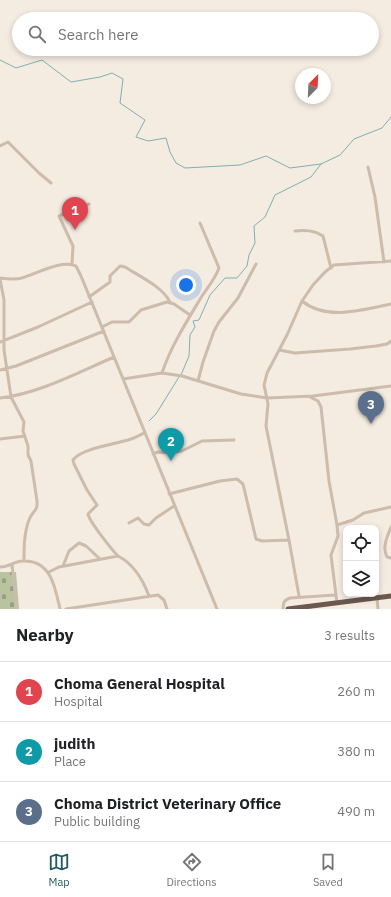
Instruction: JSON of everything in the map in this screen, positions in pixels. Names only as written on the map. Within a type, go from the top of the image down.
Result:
[{"type":"highway","points":[[288,609],[391,596]]},
{"type":"street","points":[[0,146],[8,142],[38,173],[51,183]]},
{"type":"street","points":[[368,167],[375,198],[384,262]]},
{"type":"street","points":[[72,264],[73,246],[59,216],[89,204]]},
{"type":"street","points":[[162,373],[178,336],[220,268],[200,223]]},
{"type":"street","points":[[295,231],[318,232],[323,236],[330,268]]},
{"type":"street","points":[[298,596],[289,540],[266,426],[267,398],[264,385],[267,373],[302,301],[313,285],[330,268],[334,265],[391,261]]},
{"type":"street","points":[[24,561],[26,530],[30,518],[38,507],[31,461],[28,455],[28,446],[23,431],[24,422],[11,397],[4,341],[5,311],[0,279],[23,278],[66,264],[72,264],[76,266],[79,271],[217,609]]},
{"type":"street","points":[[198,381],[203,362],[217,326],[238,298],[256,264]]},
{"type":"street","points":[[89,297],[110,282],[110,276],[120,266],[125,267],[154,285],[168,297],[170,302],[190,315]]},
{"type":"street","points":[[302,301],[307,305],[321,310],[339,313],[391,304]]},
{"type":"street","points":[[0,342],[92,302]]},
{"type":"street","points":[[0,370],[103,329],[112,322],[129,322],[141,310],[165,302],[170,302]]},
{"type":"street","points":[[279,350],[295,353],[350,349],[387,344],[391,341]]},
{"type":"street","points":[[0,398],[11,397],[36,389],[114,358]]},
{"type":"street","points":[[123,379],[162,373],[182,376],[241,394],[267,398],[308,396],[391,386]]},
{"type":"street","points":[[308,396],[318,401],[321,407],[329,481],[338,536],[332,555],[337,603]]},
{"type":"street","points":[[144,433],[125,441],[89,451],[76,456],[73,460],[87,490],[97,505],[88,514],[88,517],[118,556],[131,566],[143,580],[149,596]]},
{"type":"street","points":[[0,439],[25,436]]},
{"type":"street","points":[[153,454],[158,452],[169,453],[182,451],[202,441],[234,440]]},
{"type":"street","points":[[169,494],[214,482],[237,479],[243,484],[256,539],[262,541],[289,540]]},
{"type":"street","points":[[129,523],[138,518],[144,524],[148,525],[174,506]]},
{"type":"street","points":[[337,525],[353,520],[364,513],[391,507]]},
{"type":"street","points":[[391,527],[385,540],[385,553],[387,558],[391,558]]},
{"type":"street","points":[[62,566],[69,551],[79,543],[86,546],[100,559]]},
{"type":"street","points":[[49,572],[62,566],[118,556]]},
{"type":"street","points":[[0,567],[7,567],[15,562],[24,561],[38,563],[49,572],[60,609]]},
{"type":"street","points":[[12,565],[16,609]]},
{"type":"street","points":[[66,609],[158,595],[166,602],[167,609]]},
{"type":"street","points":[[283,609],[285,599],[298,596],[335,595]]},
{"type":"street","points":[[377,598],[378,609]]},
{"type":"green space","points":[[0,572],[16,572],[19,609],[0,609]]},
{"type":"waterway","points":[[0,60],[16,68],[42,60],[71,82],[100,77],[112,73],[123,79],[120,103],[145,120],[136,137],[148,141],[166,138],[170,152],[176,163],[185,168],[240,165],[266,156],[290,168],[321,164]]},
{"type":"waterway","points":[[181,375],[189,356],[190,335],[195,327],[193,321],[199,320],[210,295],[225,278],[237,278],[247,266],[249,255],[255,243],[254,226],[265,217],[275,195],[311,177],[321,164],[340,155],[354,139],[382,128],[391,117]]},
{"type":"waterway","points":[[149,421],[156,414],[179,377]]},
{"type":"place","name":"Choma General Hospital","points":[[75,230]]},
{"type":"place","name":"Choma District Veterinary Office","points":[[371,424]]},
{"type":"place","name":"judith","points":[[171,461]]}]
